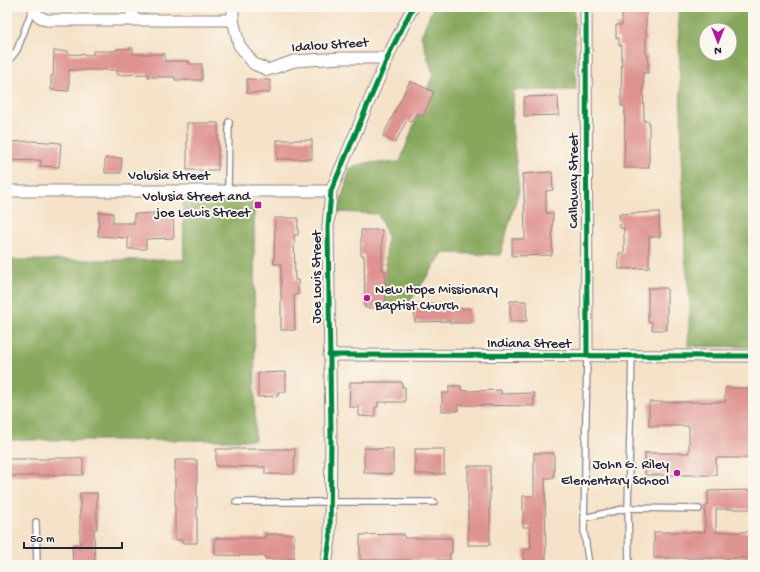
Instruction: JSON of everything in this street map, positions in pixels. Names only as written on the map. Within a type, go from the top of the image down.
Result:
[{"type":"street","points":[[132,7],[132,20]]},
{"type":"street","name":"Idalou Street","points":[[233,7],[233,20],[239,45],[254,64],[268,70],[294,61],[342,58],[388,58]]},
{"type":"street","name":"Joe Louis Street","points":[[326,565],[330,538],[331,433],[328,228],[331,191],[388,58],[413,7]]},
{"type":"street","name":"Calloway Street","points":[[586,7],[587,356]]},
{"type":"street","points":[[33,9],[39,17],[46,20],[233,20]]},
{"type":"street","name":"Volusia Street","points":[[7,191],[331,191]]},
{"type":"street","name":"Indiana Street","points":[[329,355],[753,356]]},
{"type":"lane","points":[[7,63],[17,50],[33,9]]},
{"type":"lane","points":[[228,191],[229,122]]},
{"type":"lane","points":[[587,356],[584,531],[589,565]]},
{"type":"lane","points":[[629,565],[628,508],[632,356]]},
{"type":"lane","points":[[236,502],[434,502]]},
{"type":"lane","points":[[584,518],[628,508],[699,509]]},
{"type":"lane","points":[[36,522],[37,565]]},
{"type":"green space","points":[[433,7],[574,7],[576,90],[514,90],[512,126],[519,190],[500,255],[443,253],[407,306],[384,302],[387,235],[378,214],[338,212],[350,168],[366,163],[400,162],[433,74],[421,36]]},
{"type":"green space","points":[[678,7],[753,7],[753,347],[688,346],[690,302],[685,255]]},
{"type":"green space","points":[[183,201],[254,202],[255,440],[7,440],[7,260],[184,260]]},
{"type":"building","points":[[622,7],[646,7],[646,55],[648,55],[648,73],[643,73],[644,121],[649,121],[649,168],[624,168],[625,106],[621,106],[622,45],[619,45],[619,38],[616,38],[616,25],[622,25]]},
{"type":"building","points":[[133,48],[133,54],[165,54],[165,61],[189,61],[189,64],[202,64],[202,80],[175,80],[175,77],[148,77],[148,74],[117,75],[117,70],[69,70],[69,91],[51,90],[54,51],[68,51],[68,54],[93,55],[93,51],[116,51],[116,49]]},
{"type":"building","points":[[247,79],[270,80],[270,93],[247,93]]},
{"type":"building","points":[[410,81],[434,92],[423,116],[416,113],[411,122],[407,120],[395,143],[383,136]]},
{"type":"building","points":[[558,96],[559,115],[524,116],[524,97]]},
{"type":"building","points":[[187,123],[218,123],[218,170],[187,170]]},
{"type":"building","points":[[277,140],[312,140],[312,159],[277,159]]},
{"type":"building","points":[[33,141],[61,143],[59,167],[40,166],[41,160],[7,161],[7,142]]},
{"type":"building","points":[[105,158],[122,158],[121,173],[105,173]]},
{"type":"building","points":[[552,172],[553,190],[546,191],[546,213],[553,213],[552,255],[512,256],[512,239],[525,239],[522,174]]},
{"type":"building","points":[[99,212],[113,213],[113,223],[134,223],[134,214],[173,212],[174,238],[146,239],[146,249],[128,249],[128,238],[98,236]]},
{"type":"building","points":[[659,212],[660,237],[649,237],[649,268],[619,269],[619,253],[624,253],[624,228],[620,228],[619,214]]},
{"type":"building","points":[[275,218],[298,218],[298,235],[294,235],[295,280],[298,280],[298,295],[294,295],[295,330],[281,330],[281,264],[274,264]]},
{"type":"building","points":[[361,230],[382,230],[382,270],[385,270],[386,308],[365,308],[364,255],[361,255]]},
{"type":"building","points":[[648,288],[667,288],[667,330],[652,330],[652,322],[648,322]]},
{"type":"building","points":[[510,301],[526,301],[527,321],[510,321]]},
{"type":"building","points":[[440,303],[440,309],[470,308],[471,323],[450,323],[450,321],[415,322],[414,304]]},
{"type":"building","points":[[286,372],[286,392],[278,392],[278,396],[258,397],[258,373]]},
{"type":"building","points":[[350,382],[402,382],[402,387],[405,387],[405,402],[378,402],[378,407],[375,407],[375,417],[359,416],[359,407],[349,407]]},
{"type":"building","points":[[449,386],[461,386],[461,390],[469,391],[501,390],[501,394],[534,393],[534,406],[458,405],[458,411],[442,411],[442,393],[449,393]]},
{"type":"building","points":[[725,388],[753,388],[753,458],[716,458],[716,475],[645,475],[645,453],[689,453],[689,426],[649,426],[649,402],[725,402]]},
{"type":"building","points":[[364,448],[393,449],[393,474],[364,473]]},
{"type":"building","points":[[216,449],[295,449],[294,474],[265,474],[265,467],[216,466]]},
{"type":"building","points":[[415,449],[444,449],[444,474],[415,474]]},
{"type":"building","points":[[534,453],[554,453],[554,478],[545,478],[546,565],[524,565],[524,549],[531,549],[530,527],[523,527],[523,496],[534,496]]},
{"type":"building","points":[[83,458],[83,475],[7,476],[7,459]]},
{"type":"building","points":[[175,460],[197,460],[197,543],[182,543],[182,540],[175,540]]},
{"type":"building","points":[[468,466],[490,466],[490,545],[468,545]]},
{"type":"building","points":[[753,490],[753,509],[716,509],[716,532],[753,532],[753,558],[654,558],[654,532],[705,532],[705,506],[708,506],[708,491]]},
{"type":"building","points":[[80,493],[97,493],[97,529],[94,529],[95,565],[73,565],[72,545],[80,544]]},
{"type":"building","points":[[265,534],[294,534],[294,559],[265,559],[265,556],[215,555],[215,538],[265,538]]},
{"type":"building","points":[[404,534],[404,538],[452,538],[452,553],[450,553],[450,560],[360,560],[360,535]]},
{"type":"cycle path","points":[[326,565],[330,539],[331,433],[328,228],[331,191],[391,50],[413,7]]},
{"type":"cycle path","points":[[586,7],[587,356]]},
{"type":"cycle path","points":[[329,355],[753,356]]},
{"type":"place","name":"Volusia Street and joe Lewis Street","points":[[258,205]]},
{"type":"place","name":"New Hope Missionary Baptist Church","points":[[367,298]]},
{"type":"place","name":"John G. Riley Elementary School","points":[[677,473]]}]
